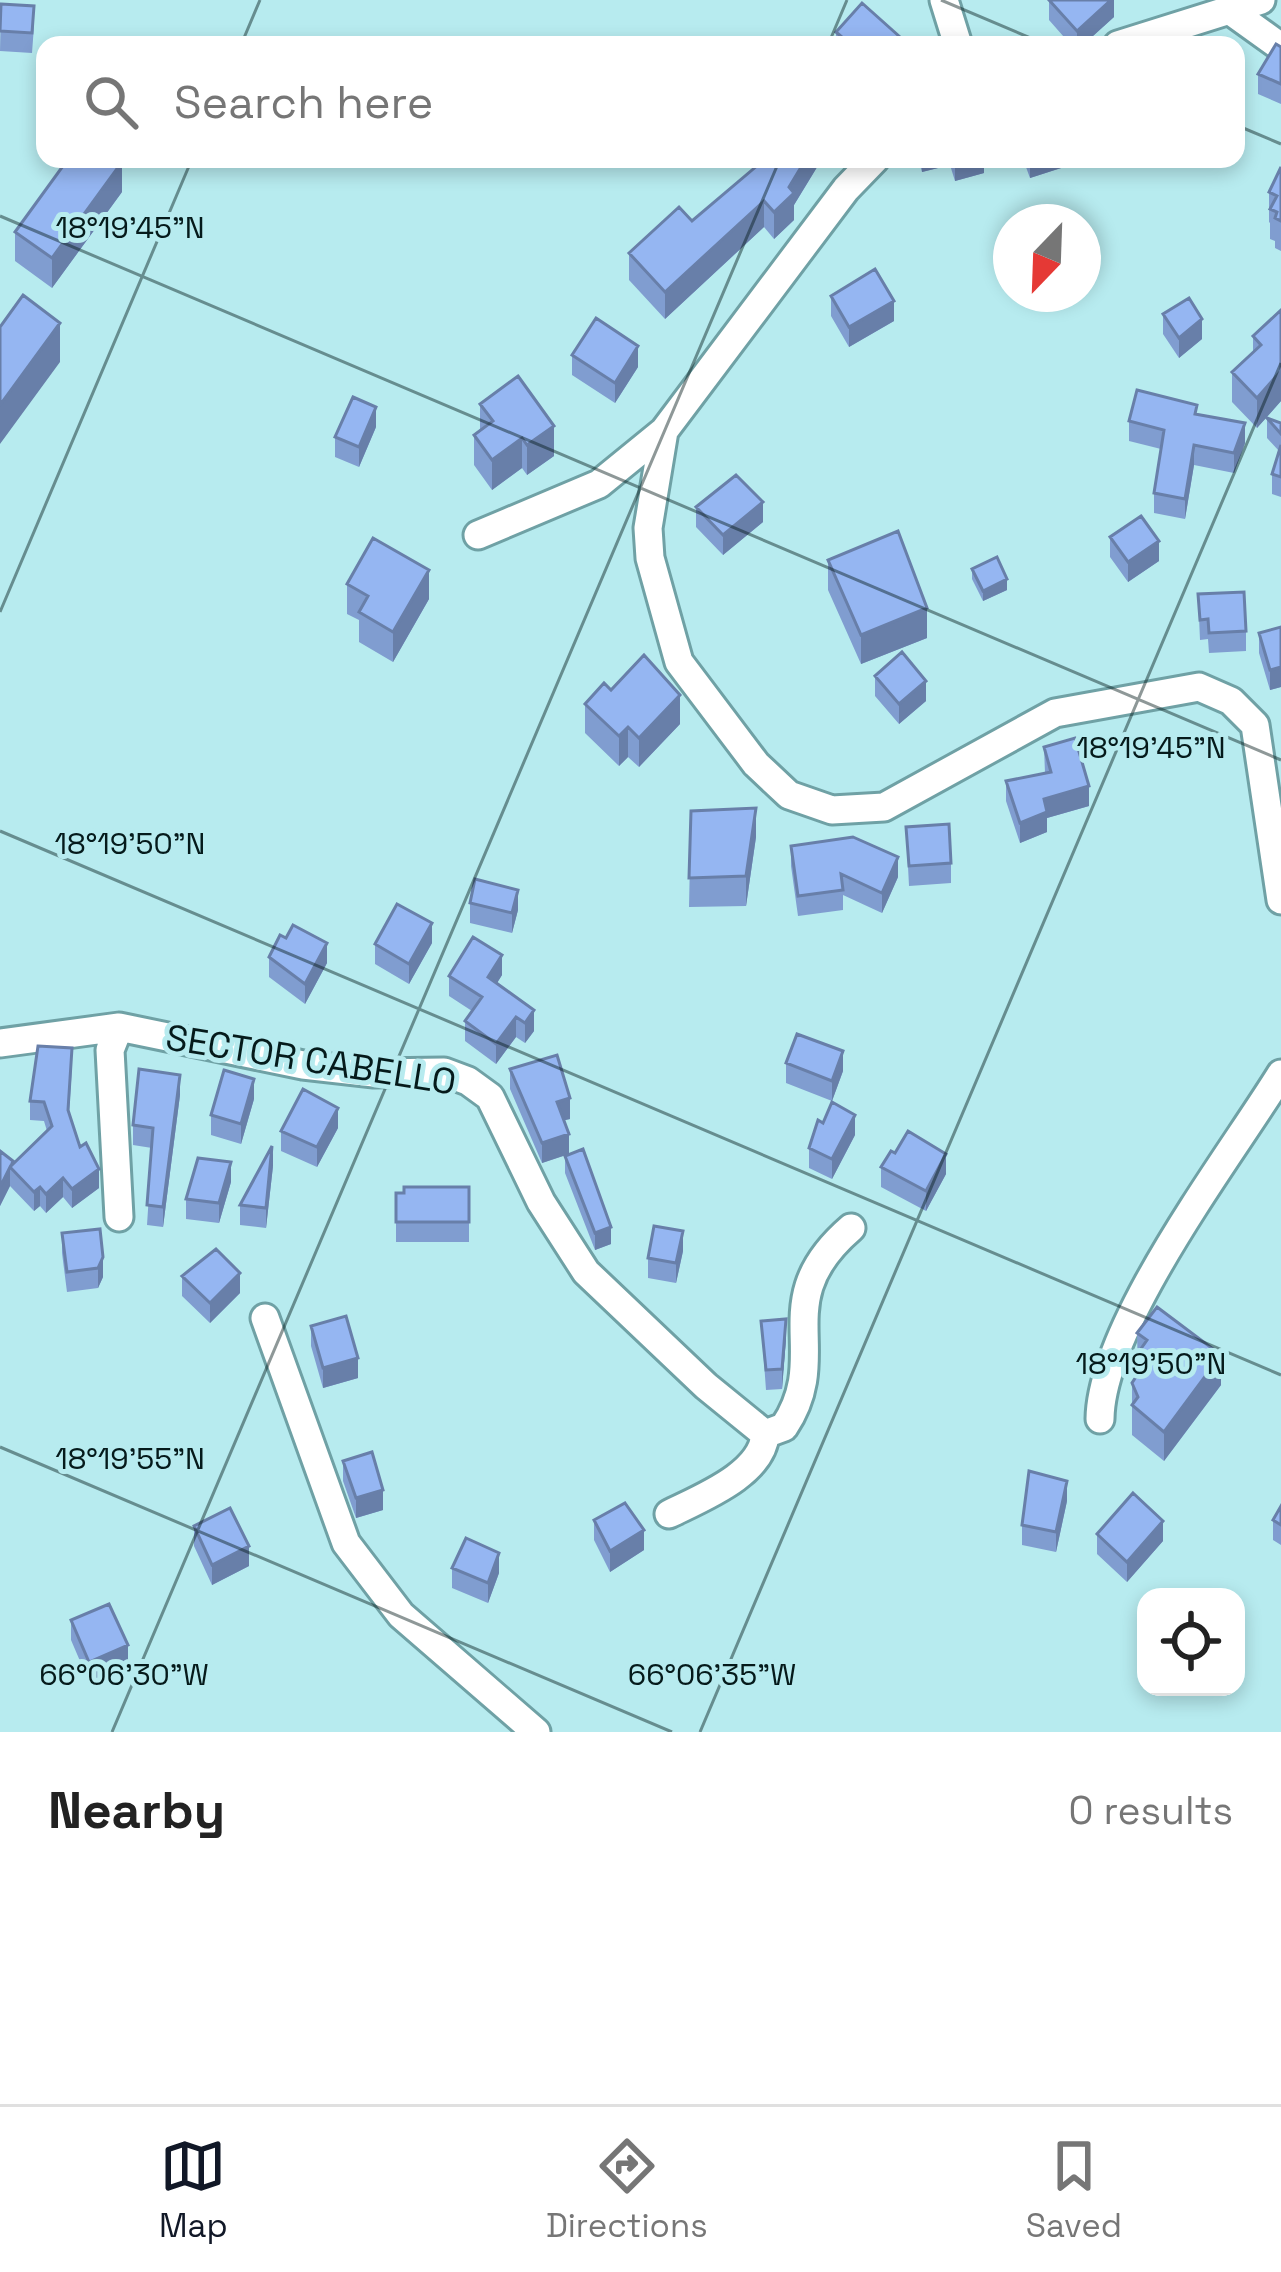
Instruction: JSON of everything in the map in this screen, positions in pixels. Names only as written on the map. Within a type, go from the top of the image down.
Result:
[{"type":"street","points":[[944,0],[955,36]]},
{"type":"street","points":[[1146,36],[1263,0]]},
{"type":"street","points":[[1228,9],[1281,46]]},
{"type":"street","points":[[478,535],[599,484],[664,431],[866,168]]},
{"type":"street","points":[[664,431],[648,529],[650,558],[679,662],[756,764],[789,795],[832,810],[884,807],[1055,713],[1199,687],[1231,701],[1256,724],[1274,799],[1281,900]]},
{"type":"street","name":"SECTOR CABELLO","points":[[119,1027],[110,1050],[119,1217]]},
{"type":"street","name":"SECTOR CABELLO","points":[[0,1043],[119,1027],[303,1065],[374,1073],[444,1072],[468,1081],[490,1097],[541,1202],[586,1272],[706,1386],[765,1434]]},
{"type":"street","points":[[1100,1419],[1100,1393],[1150,1283],[1281,1074]]},
{"type":"street","points":[[669,1514],[751,1464],[764,1448],[765,1434],[784,1427],[795,1411],[804,1389],[806,1292],[820,1254],[851,1228]]},
{"type":"street","points":[[265,1318],[346,1543],[401,1615],[536,1732]]},
{"type":"building","points":[[1049,0],[1111,0],[1077,31]]},
{"type":"building","points":[[862,3],[899,36],[841,36],[836,32]]},
{"type":"building","points":[[1,4],[34,6],[32,33],[0,31]]},
{"type":"building","points":[[1276,44],[1281,47],[1281,84],[1258,74]]},
{"type":"building","points":[[1281,167],[1281,221],[1270,209],[1277,196],[1269,192]]},
{"type":"building","points":[[61,168],[118,168],[52,258],[15,232]]},
{"type":"building","points":[[754,168],[801,168],[789,187],[794,193],[774,212],[764,201],[665,292],[629,253],[679,207],[692,221]]},
{"type":"building","points":[[875,269],[894,301],[849,327],[831,296]]},
{"type":"building","points":[[23,295],[60,323],[0,405],[0,327]]},
{"type":"building","points":[[1189,298],[1202,319],[1179,338],[1163,314]]},
{"type":"building","points":[[1281,310],[1281,371],[1257,398],[1232,372],[1261,345],[1253,336]]},
{"type":"building","points":[[596,318],[638,346],[615,383],[572,355]]},
{"type":"building","points":[[518,376],[554,426],[527,445],[522,438],[492,460],[474,435],[493,421],[480,404]]},
{"type":"building","points":[[1137,390],[1197,405],[1195,414],[1245,423],[1234,453],[1194,445],[1185,499],[1154,493],[1164,430],[1129,421]]},
{"type":"building","points":[[353,397],[376,407],[359,447],[335,437]]},
{"type":"building","points":[[1281,445],[1281,477],[1272,474]]},
{"type":"building","points":[[736,475],[763,502],[723,535],[696,507]]},
{"type":"building","points":[[1141,516],[1159,541],[1128,562],[1110,537]]},
{"type":"building","points":[[898,531],[927,608],[861,635],[828,560]]},
{"type":"building","points":[[373,538],[429,570],[393,632],[359,612],[368,596],[347,584]]},
{"type":"building","points":[[997,557],[1007,579],[983,591],[972,569]]},
{"type":"building","points":[[1244,592],[1246,631],[1209,633],[1208,619],[1200,620],[1198,594]]},
{"type":"building","points":[[1281,627],[1281,667],[1270,670],[1259,633]]},
{"type":"building","points":[[902,652],[926,681],[899,704],[875,676]]},
{"type":"building","points":[[644,655],[680,695],[639,738],[628,727],[619,736],[585,704],[604,683],[611,690]]},
{"type":"building","points":[[1075,738],[1089,786],[1044,799],[1047,812],[1020,823],[1006,781],[1051,772],[1044,747]]},
{"type":"building","points":[[756,808],[746,876],[689,878],[691,811]]},
{"type":"building","points":[[949,824],[951,863],[909,866],[906,827]]},
{"type":"building","points":[[853,837],[898,857],[882,893],[841,874],[843,890],[798,896],[791,846]]},
{"type":"building","points":[[475,879],[518,890],[512,913],[470,903]]},
{"type":"building","points":[[397,904],[432,923],[409,964],[375,944]]},
{"type":"building","points":[[293,925],[327,943],[305,984],[269,957],[280,935],[286,938]]},
{"type":"building","points":[[473,937],[502,955],[488,977],[534,1010],[525,1023],[516,1017],[496,1044],[465,1021],[482,997],[449,976]]},
{"type":"building","points":[[797,1034],[843,1051],[832,1081],[786,1063]]},
{"type":"building","points":[[38,1046],[72,1048],[68,1110],[80,1147],[86,1143],[99,1169],[72,1189],[63,1178],[46,1194],[40,1187],[34,1192],[10,1167],[0,1187],[0,1151],[13,1161],[11,1166],[52,1126],[44,1102],[30,1101]]},
{"type":"building","points":[[557,1055],[570,1098],[557,1102],[569,1134],[542,1143],[510,1069]]},
{"type":"building","points":[[139,1069],[180,1075],[163,1207],[147,1205],[153,1128],[133,1125]]},
{"type":"building","points":[[224,1070],[254,1079],[241,1124],[211,1115]]},
{"type":"building","points":[[303,1089],[338,1108],[317,1147],[281,1131]]},
{"type":"building","points":[[832,1102],[855,1115],[832,1159],[809,1148],[818,1120],[823,1123]]},
{"type":"building","points":[[908,1131],[946,1154],[926,1191],[881,1167]]},
{"type":"building","points":[[272,1146],[266,1208],[240,1205]]},
{"type":"building","points":[[583,1149],[611,1227],[595,1233],[565,1156]]},
{"type":"building","points":[[198,1158],[231,1162],[219,1203],[186,1199]]},
{"type":"building","points":[[404,1187],[469,1187],[469,1222],[396,1222],[396,1193],[404,1193]]},
{"type":"building","points":[[654,1226],[683,1231],[676,1263],[648,1258]]},
{"type":"building","points":[[100,1229],[103,1257],[98,1268],[67,1272],[62,1233]]},
{"type":"building","points":[[216,1249],[240,1273],[210,1303],[182,1276]]},
{"type":"building","points":[[1157,1307],[1221,1355],[1164,1432],[1132,1405],[1138,1397],[1132,1383],[1147,1360],[1138,1353],[1147,1340],[1137,1333]]},
{"type":"building","points":[[346,1316],[358,1358],[323,1368],[311,1326]]},
{"type":"building","points":[[786,1319],[782,1369],[766,1370],[761,1321]]},
{"type":"building","points":[[372,1452],[383,1490],[356,1498],[343,1461]]},
{"type":"building","points":[[1029,1471],[1067,1481],[1056,1532],[1022,1525]]},
{"type":"building","points":[[1133,1493],[1163,1521],[1127,1562],[1097,1534]]},
{"type":"building","points":[[625,1503],[644,1530],[610,1551],[594,1520]]},
{"type":"building","points":[[230,1508],[249,1546],[212,1565],[194,1526]]},
{"type":"building","points":[[466,1538],[499,1553],[488,1583],[452,1568]]},
{"type":"building","points":[[109,1604],[128,1645],[89,1662],[71,1620]]}]
